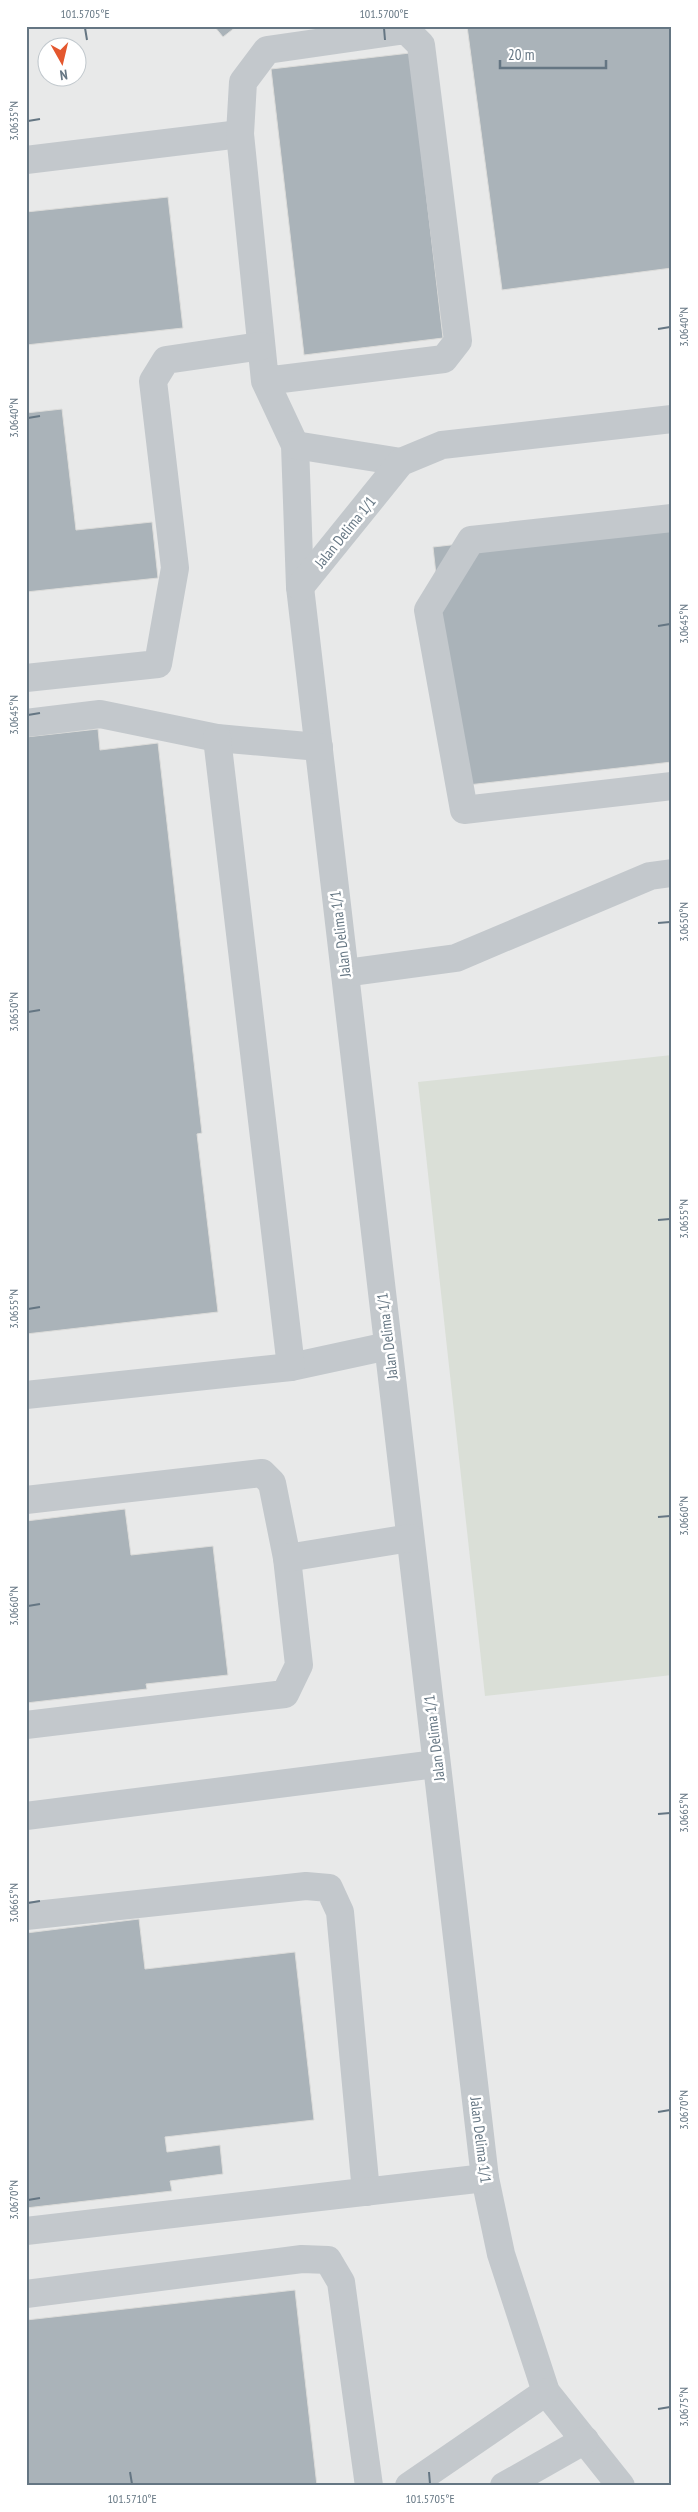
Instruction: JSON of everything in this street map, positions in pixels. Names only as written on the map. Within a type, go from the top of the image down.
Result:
[{"type":"street","points":[[266,381],[444,359],[458,341],[421,45],[406,30],[267,50],[243,82],[240,134],[261,346],[266,381],[295,445],[300,588]]},
{"type":"street","points":[[26,160],[240,134]]},
{"type":"street","points":[[26,678],[158,664],[175,568],[153,381],[166,360],[261,346]]},
{"type":"street","name":"Jalan Delima 1/1","points":[[620,2486],[546,2392],[501,2254],[484,2178],[300,588],[401,462],[442,445],[672,419]]},
{"type":"street","points":[[295,445],[401,462]]},
{"type":"street","points":[[672,518],[471,540],[428,610],[464,810],[672,786]]},
{"type":"street","points":[[26,723],[100,714],[217,738],[319,747]]},
{"type":"street","points":[[217,738],[291,1367]]},
{"type":"street","points":[[344,973],[456,958],[650,876],[672,873]]},
{"type":"street","points":[[26,1395],[291,1367],[388,1346]]},
{"type":"street","points":[[26,1500],[262,1473],[272,1483],[287,1558],[299,1665],[285,1694],[26,1724]]},
{"type":"street","points":[[287,1558],[410,1538]]},
{"type":"street","points":[[26,1816],[436,1764]]},
{"type":"street","points":[[26,1916],[306,1886],[329,1888],[340,1912],[366,2192]]},
{"type":"street","points":[[26,2231],[484,2178]]},
{"type":"street","points":[[26,2294],[302,2259],[328,2260],[341,2282],[369,2486]]},
{"type":"street","points":[[409,2486],[546,2392]]},
{"type":"street","points":[[504,2486],[585,2440]]},
{"type":"shaded area","points":[[26,26],[672,26],[672,2486],[26,2486]]},
{"type":"shaded area","points":[[672,1055],[672,1675],[485,1696],[418,1082]]},
{"type":"building","points":[[214,26],[237,26],[223,37]]},
{"type":"building","points":[[467,26],[672,26],[672,268],[502,290]]},
{"type":"building","points":[[410,53],[443,338],[304,355],[271,69]]},
{"type":"building","points":[[168,197],[183,328],[26,345],[26,212]]},
{"type":"building","points":[[62,409],[76,530],[152,522],[158,578],[26,592],[26,413]]},
{"type":"building","points":[[672,520],[672,762],[459,786],[433,547]]},
{"type":"building","points":[[98,729],[100,750],[158,743],[202,1133],[197,1134],[218,1312],[26,1334],[26,737]]},
{"type":"building","points":[[125,1509],[131,1555],[213,1546],[228,1675],[146,1684],[147,1689],[26,1703],[26,1521]]},
{"type":"building","points":[[139,1919],[145,1969],[295,1952],[314,2120],[165,2137],[167,2152],[220,2145],[223,2174],[170,2181],[172,2191],[26,2208],[26,1933]]},
{"type":"building","points":[[295,2290],[317,2486],[26,2486],[26,2320]]}]
